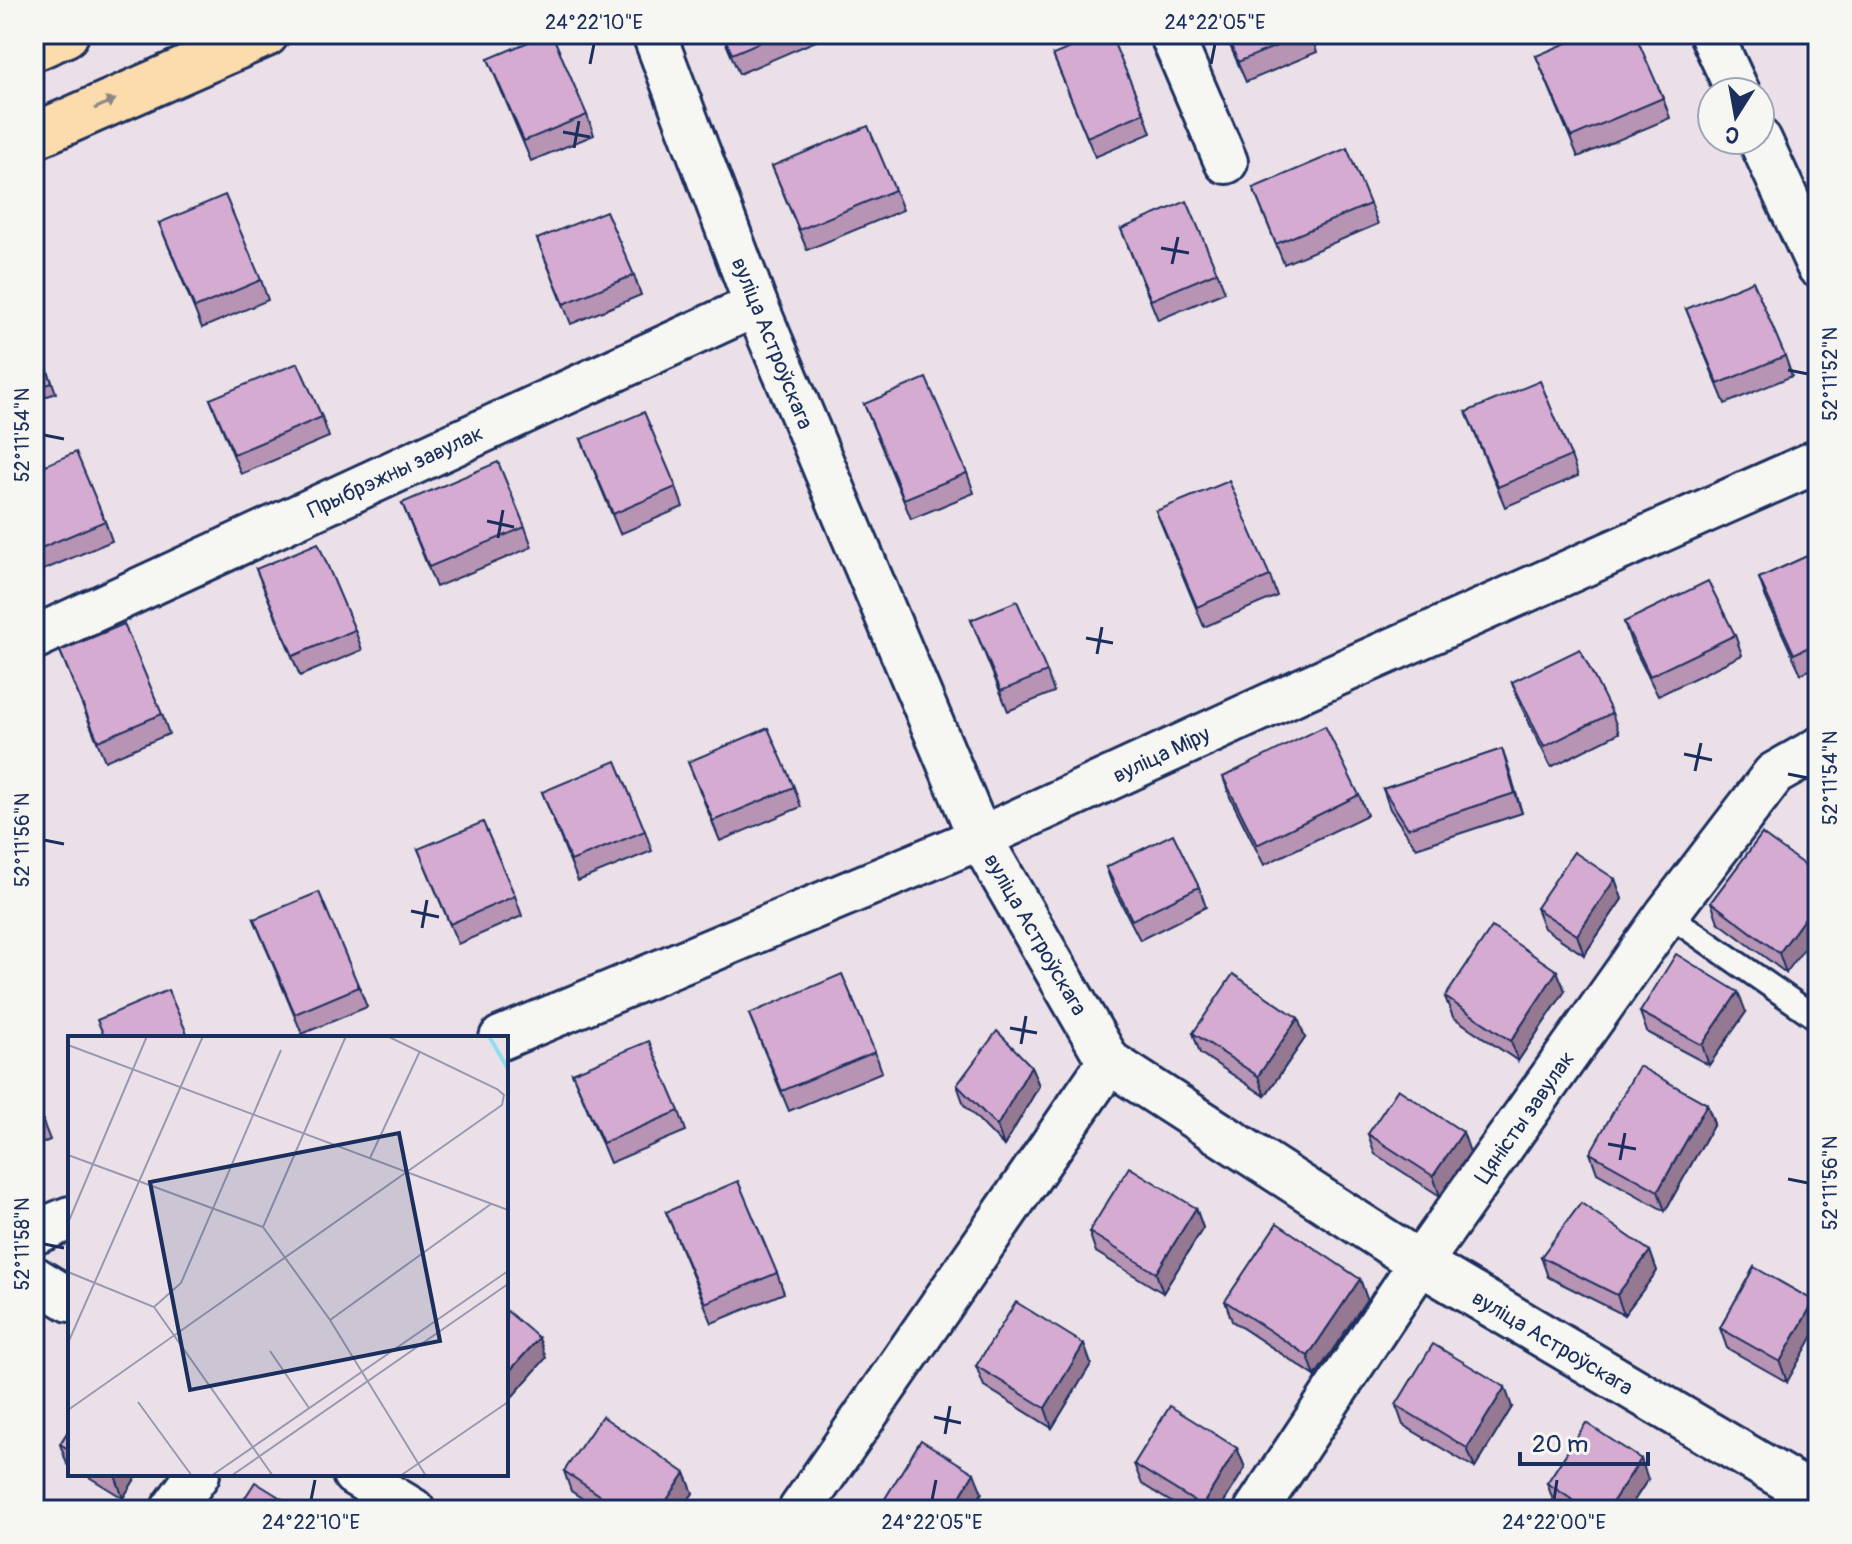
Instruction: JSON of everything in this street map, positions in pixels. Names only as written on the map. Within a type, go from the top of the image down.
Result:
[{"type":"main road","points":[[34,48],[66,34]]},
{"type":"main road","points":[[155,82],[238,34]]},
{"type":"main road","points":[[34,136],[266,34]]},
{"type":"street","name":"вуліца Астроўскага","points":[[654,34],[756,305],[980,838],[1109,1062],[1420,1263],[1818,1498]]},
{"type":"street","points":[[1171,34],[1226,162]]},
{"type":"street","points":[[1711,34],[1731,76]]},
{"type":"street","points":[[1767,156],[1818,266]]},
{"type":"street","name":"Прыбрэжны завулак","points":[[34,638],[756,305]]},
{"type":"street","name":"вуліца Міру","points":[[506,1036],[980,838],[1318,682],[1818,461]]},
{"type":"street","name":"Цяністы завулак","points":[[1256,1510],[1420,1263],[1667,914],[1774,774],[1818,749]]},
{"type":"street","points":[[800,1510],[1109,1062]]},
{"type":"street","points":[[34,1233],[68,1219]]},
{"type":"street","points":[[34,1278],[68,1299]]},
{"type":"street","points":[[172,1510],[197,1476]]},
{"type":"street","points":[[357,1476],[413,1510]]},
{"type":"lane","points":[[1667,914],[1818,1019]]},
{"type":"building","points":[[552,34],[587,115],[524,141],[488,59]]},
{"type":"building","points":[[723,34],[779,34],[732,54]]},
{"type":"building","points":[[1110,34],[1144,113],[1087,137],[1053,55]]},
{"type":"building","points":[[1226,34],[1305,34],[1238,62]]},
{"type":"building","points":[[1588,34],[1635,34],[1663,98],[1571,137],[1536,56]]},
{"type":"building","points":[[868,126],[895,190],[799,230],[772,166]]},
{"type":"building","points":[[1347,148],[1370,204],[1276,244],[1253,188]]},
{"type":"building","points":[[225,195],[261,280],[195,308],[159,223]]},
{"type":"building","points":[[1187,201],[1217,272],[1151,300],[1121,229]]},
{"type":"building","points":[[606,211],[634,275],[564,304],[537,239]]},
{"type":"building","points":[[1753,281],[1785,356],[1718,384],[1686,309]]},
{"type":"building","points":[[34,333],[52,383],[34,389]]},
{"type":"building","points":[[298,363],[322,417],[234,454],[210,399]]},
{"type":"building","points":[[926,378],[967,473],[904,499],[864,404]]},
{"type":"building","points":[[1540,381],[1571,456],[1498,487],[1466,412]]},
{"type":"building","points":[[644,412],[676,487],[613,514],[581,439]]},
{"type":"building","points":[[76,452],[105,521],[34,551],[34,470]]},
{"type":"building","points":[[498,462],[525,527],[429,567],[402,503]]},
{"type":"building","points":[[1229,481],[1270,576],[1197,607],[1156,511]]},
{"type":"building","points":[[318,543],[355,630],[293,656],[256,569]]},
{"type":"building","points":[[1818,551],[1818,643],[1794,654],[1759,578]]},
{"type":"building","points":[[1708,581],[1735,635],[1650,676],[1624,622]]},
{"type":"building","points":[[1017,601],[1047,672],[1001,691],[971,620]]},
{"type":"building","points":[[124,624],[162,714],[98,741],[60,651]]},
{"type":"building","points":[[1580,649],[1612,713],[1544,747],[1512,682]]},
{"type":"building","points":[[1325,726],[1359,795],[1257,845],[1223,777]]},
{"type":"building","points":[[768,728],[794,787],[713,821],[688,762]]},
{"type":"building","points":[[1502,749],[1515,793],[1408,828],[1383,789]]},
{"type":"building","points":[[616,761],[645,831],[571,861],[542,792]]},
{"type":"building","points":[[483,822],[515,896],[450,924],[418,849]]},
{"type":"building","points":[[1173,834],[1199,887],[1132,920],[1106,867]]},
{"type":"building","points":[[1762,834],[1818,875],[1818,900],[1779,953],[1711,902]]},
{"type":"building","points":[[1574,852],[1615,879],[1577,935],[1536,908]]},
{"type":"building","points":[[319,892],[359,987],[295,1014],[254,919]]},
{"type":"building","points":[[1492,927],[1557,971],[1511,1041],[1445,997]]},
{"type":"building","points":[[1676,954],[1738,992],[1702,1045],[1640,1012]]},
{"type":"building","points":[[842,974],[875,1052],[782,1091],[749,1014]]},
{"type":"building","points":[[1233,974],[1298,1018],[1258,1076],[1193,1033]]},
{"type":"building","points":[[168,990],[188,1036],[104,1036],[97,1020]]},
{"type":"building","points":[[997,1031],[1031,1066],[997,1126],[957,1085]]},
{"type":"building","points":[[649,1041],[679,1111],[603,1143],[572,1073]]},
{"type":"building","points":[[1639,1066],[1707,1104],[1658,1191],[1590,1153]]},
{"type":"building","points":[[1398,1089],[1463,1132],[1433,1176],[1368,1134]]},
{"type":"building","points":[[34,1099],[43,1120],[34,1124]]},
{"type":"building","points":[[1129,1167],[1196,1208],[1156,1273],[1089,1232]]},
{"type":"building","points":[[738,1181],[777,1273],[705,1303],[666,1212]]},
{"type":"building","points":[[1581,1203],[1650,1251],[1617,1295],[1541,1257]]},
{"type":"building","points":[[1277,1223],[1360,1279],[1308,1356],[1225,1301]]},
{"type":"building","points":[[1754,1267],[1814,1301],[1780,1362],[1720,1328]]},
{"type":"building","points":[[1016,1302],[1084,1344],[1045,1408],[976,1366]]},
{"type":"building","points":[[508,1312],[539,1338],[508,1373]]},
{"type":"building","points":[[1433,1344],[1505,1387],[1467,1448],[1396,1405]]},
{"type":"building","points":[[1170,1406],[1237,1448],[1202,1506],[1134,1464]]},
{"type":"building","points":[[602,1416],[685,1473],[660,1510],[622,1510],[564,1471]]},
{"type":"building","points":[[1586,1423],[1641,1459],[1607,1510],[1588,1510],[1547,1483]]},
{"type":"building","points":[[68,1431],[68,1449],[60,1444]]},
{"type":"building","points":[[921,1440],[974,1473],[952,1510],[878,1510]]},
{"type":"building","points":[[255,1482],[300,1510],[237,1510]]},
{"type":"building","points":[[1325,1501],[1339,1510],[1320,1510]]}]
